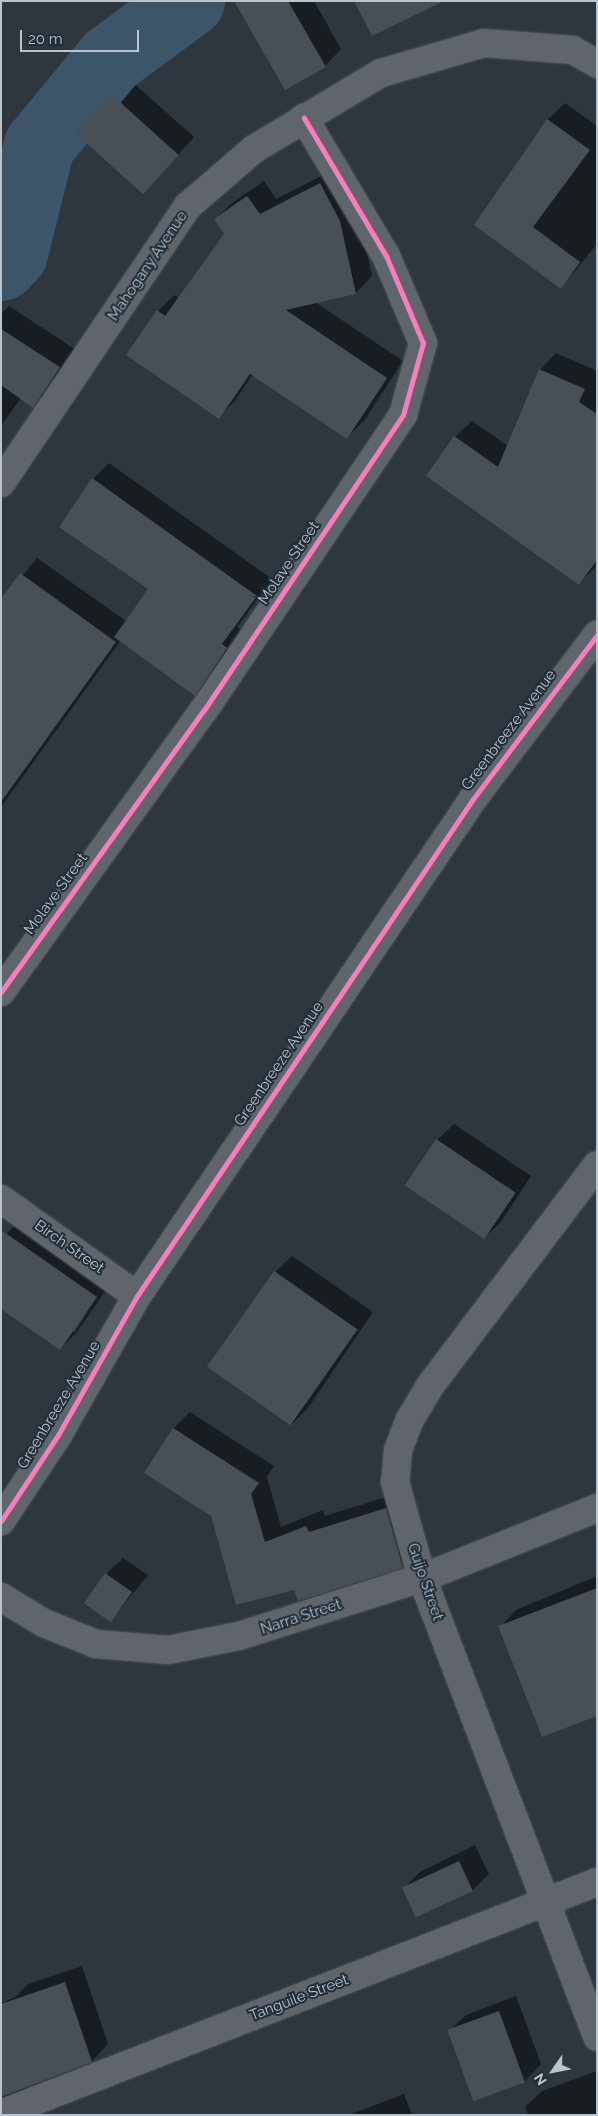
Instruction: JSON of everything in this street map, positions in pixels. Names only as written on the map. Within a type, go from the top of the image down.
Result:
[{"type":"street","name":"Mahogany Avenue","points":[[1,482],[188,206],[254,149],[381,73],[484,43],[573,50],[597,64]]},
{"type":"street","name":"Molave Street","points":[[1,992],[204,710],[403,415],[423,343],[386,256],[304,118]]},
{"type":"street","name":"Greenbreeze Avenue","points":[[1,1520],[58,1435],[137,1296],[473,799],[597,634]]},
{"type":"street","name":"Guijo Street","points":[[597,1165],[430,1386],[410,1418],[398,1450],[395,1482],[422,1578],[597,2037]]},
{"type":"street","name":"Birch Street","points":[[1,1199],[137,1296]]},
{"type":"street","name":"Narra Street","points":[[1,1597],[44,1623],[96,1644],[168,1650],[239,1636],[422,1578],[597,1508]]},
{"type":"street","name":"Tanguile Street","points":[[1,2114],[597,1882]]},
{"type":"building","points":[[234,1],[288,1],[326,67],[285,90]]},
{"type":"building","points":[[354,1],[444,1],[372,36]]},
{"type":"building","points":[[111,94],[179,155],[143,194],[76,133]]},
{"type":"building","points":[[547,119],[590,150],[533,227],[580,262],[561,289],[474,225]]},
{"type":"building","points":[[320,183],[340,221],[356,294],[286,310],[387,378],[347,439],[250,374],[219,419],[126,355],[157,310],[165,316],[224,234],[214,219],[247,196],[260,214]]},
{"type":"building","points":[[1,329],[60,367],[33,408],[1,385]]},
{"type":"building","points":[[539,369],[585,389],[579,402],[597,414],[597,560],[579,585],[426,476],[454,436],[498,467]]},
{"type":"building","points":[[92,478],[257,596],[222,644],[227,648],[195,696],[114,637],[148,589],[59,527]]},
{"type":"building","points":[[20,573],[116,642],[1,802],[1,599]]},
{"type":"building","points":[[436,1139],[516,1193],[484,1239],[405,1185]]},
{"type":"building","points":[[1,1230],[97,1297],[60,1350],[1,1309]]},
{"type":"building","points":[[274,1271],[358,1330],[290,1425],[207,1367]]},
{"type":"building","points":[[173,1428],[259,1483],[251,1494],[265,1542],[306,1526],[309,1532],[386,1508],[403,1568],[298,1601],[294,1590],[236,1605],[211,1516],[144,1473]]},
{"type":"building","points":[[105,1573],[132,1592],[111,1622],[84,1603]]},
{"type":"building","points":[[597,1588],[597,1716],[542,1737],[498,1626]]},
{"type":"building","points":[[459,1861],[473,1891],[416,1918],[402,1888]]},
{"type":"building","points":[[65,1982],[92,2062],[1,2097],[1,2004]]},
{"type":"building","points":[[499,2011],[525,2082],[473,2101],[447,2030]]},
{"type":"waterway","points":[[1,265],[12,253],[39,145],[110,59],[189,1]]},
{"type":"cycle path","points":[[1,992],[204,710],[403,415],[423,343],[386,256],[304,118]]},
{"type":"cycle path","points":[[1,1521],[58,1435],[137,1296],[473,799],[597,635]]}]
